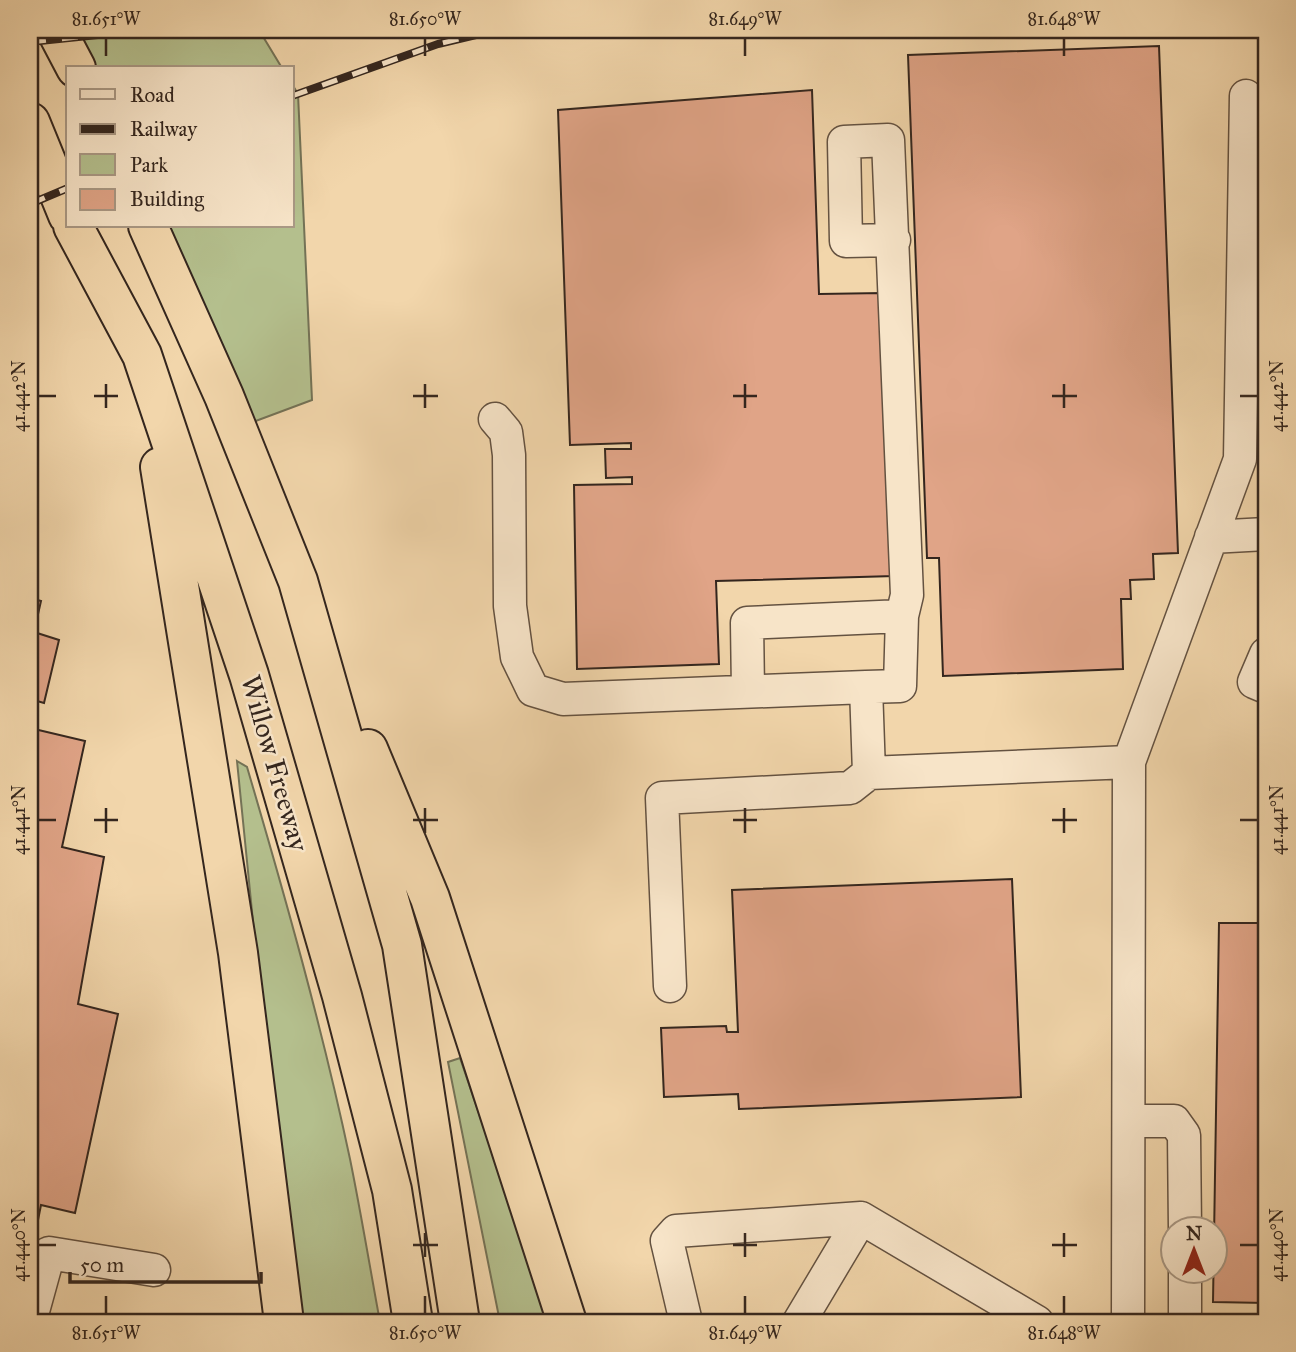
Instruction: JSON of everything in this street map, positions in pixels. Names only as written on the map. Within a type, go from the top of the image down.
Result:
[{"type":"highway","points":[[56,30],[75,66]]},
{"type":"highway","points":[[30,122],[66,210]]},
{"type":"highway","name":"Willow Freeway","points":[[74,228],[142,355],[249,675],[342,996],[392,1190],[413,1322]]},
{"type":"highway","points":[[149,228],[224,396],[298,582],[430,898],[567,1322]]},
{"type":"highway","points":[[142,355],[238,953],[284,1322]]},
{"type":"highway","points":[[298,582],[402,945],[460,1322]]},
{"type":"street","points":[[1128,1322],[1129,762],[1240,459],[1246,96]]},
{"type":"street","points":[[495,419],[506,432],[509,454],[510,606],[517,657],[533,690],[563,699],[900,686],[902,616],[907,596],[894,240]]},
{"type":"street","points":[[1242,365],[1266,324]]},
{"type":"street","points":[[1211,537],[1266,534]]},
{"type":"street","points":[[748,691],[747,624],[902,616]]},
{"type":"street","points":[[1266,654],[1254,682],[1266,687]]},
{"type":"street","points":[[866,687],[869,773]]},
{"type":"street","points":[[670,986],[662,797],[850,788],[869,773],[1129,762]]},
{"type":"street","points":[[1129,1121],[1174,1121],[1184,1135],[1185,1216]]},
{"type":"street","points":[[686,1322],[667,1241],[676,1231],[860,1218],[1021,1318]]},
{"type":"street","points":[[799,1322],[860,1218]]},
{"type":"street","points":[[30,1322],[49,1253],[154,1270]]},
{"type":"street","points":[[1185,1286],[1185,1322]]},
{"type":"green space","points":[[56,30],[259,30],[281,66],[75,66]]},
{"type":"green space","points":[[294,87],[298,94],[312,400],[237,428],[149,228],[294,228]]},
{"type":"green space","points":[[237,761],[247,767],[315,1011],[350,1159],[380,1322],[299,1322],[276,1152]]},
{"type":"green space","points":[[460,1058],[550,1322],[500,1322],[448,1062]]},
{"type":"building","points":[[1159,46],[1178,553],[1153,554],[1154,579],[1130,580],[1131,599],[1121,599],[1123,669],[943,676],[939,558],[927,558],[908,55]]},
{"type":"building","points":[[812,90],[819,294],[883,293],[894,576],[716,581],[719,664],[577,669],[574,485],[632,484],[632,477],[606,478],[605,449],[631,449],[631,443],[570,445],[558,110]]},
{"type":"building","points":[[30,484],[34,501],[30,526]]},
{"type":"building","points":[[30,598],[41,601],[34,632],[59,640],[44,703],[30,699]]},
{"type":"building","points":[[30,728],[85,741],[62,847],[104,857],[78,1004],[118,1014],[75,1213],[41,1205],[30,1260]]},
{"type":"building","points":[[1012,879],[1021,1097],[739,1109],[738,1094],[664,1097],[661,1028],[726,1026],[727,1032],[738,1032],[732,890]]},
{"type":"building","points":[[1219,923],[1266,923],[1266,1303],[1213,1302],[1213,1286],[1230,1286],[1230,1216],[1214,1216]]},
{"type":"railway","points":[[30,42],[146,30]]},
{"type":"railway","points":[[294,95],[438,44],[497,30]]},
{"type":"railway","points":[[30,204],[66,189]]}]
